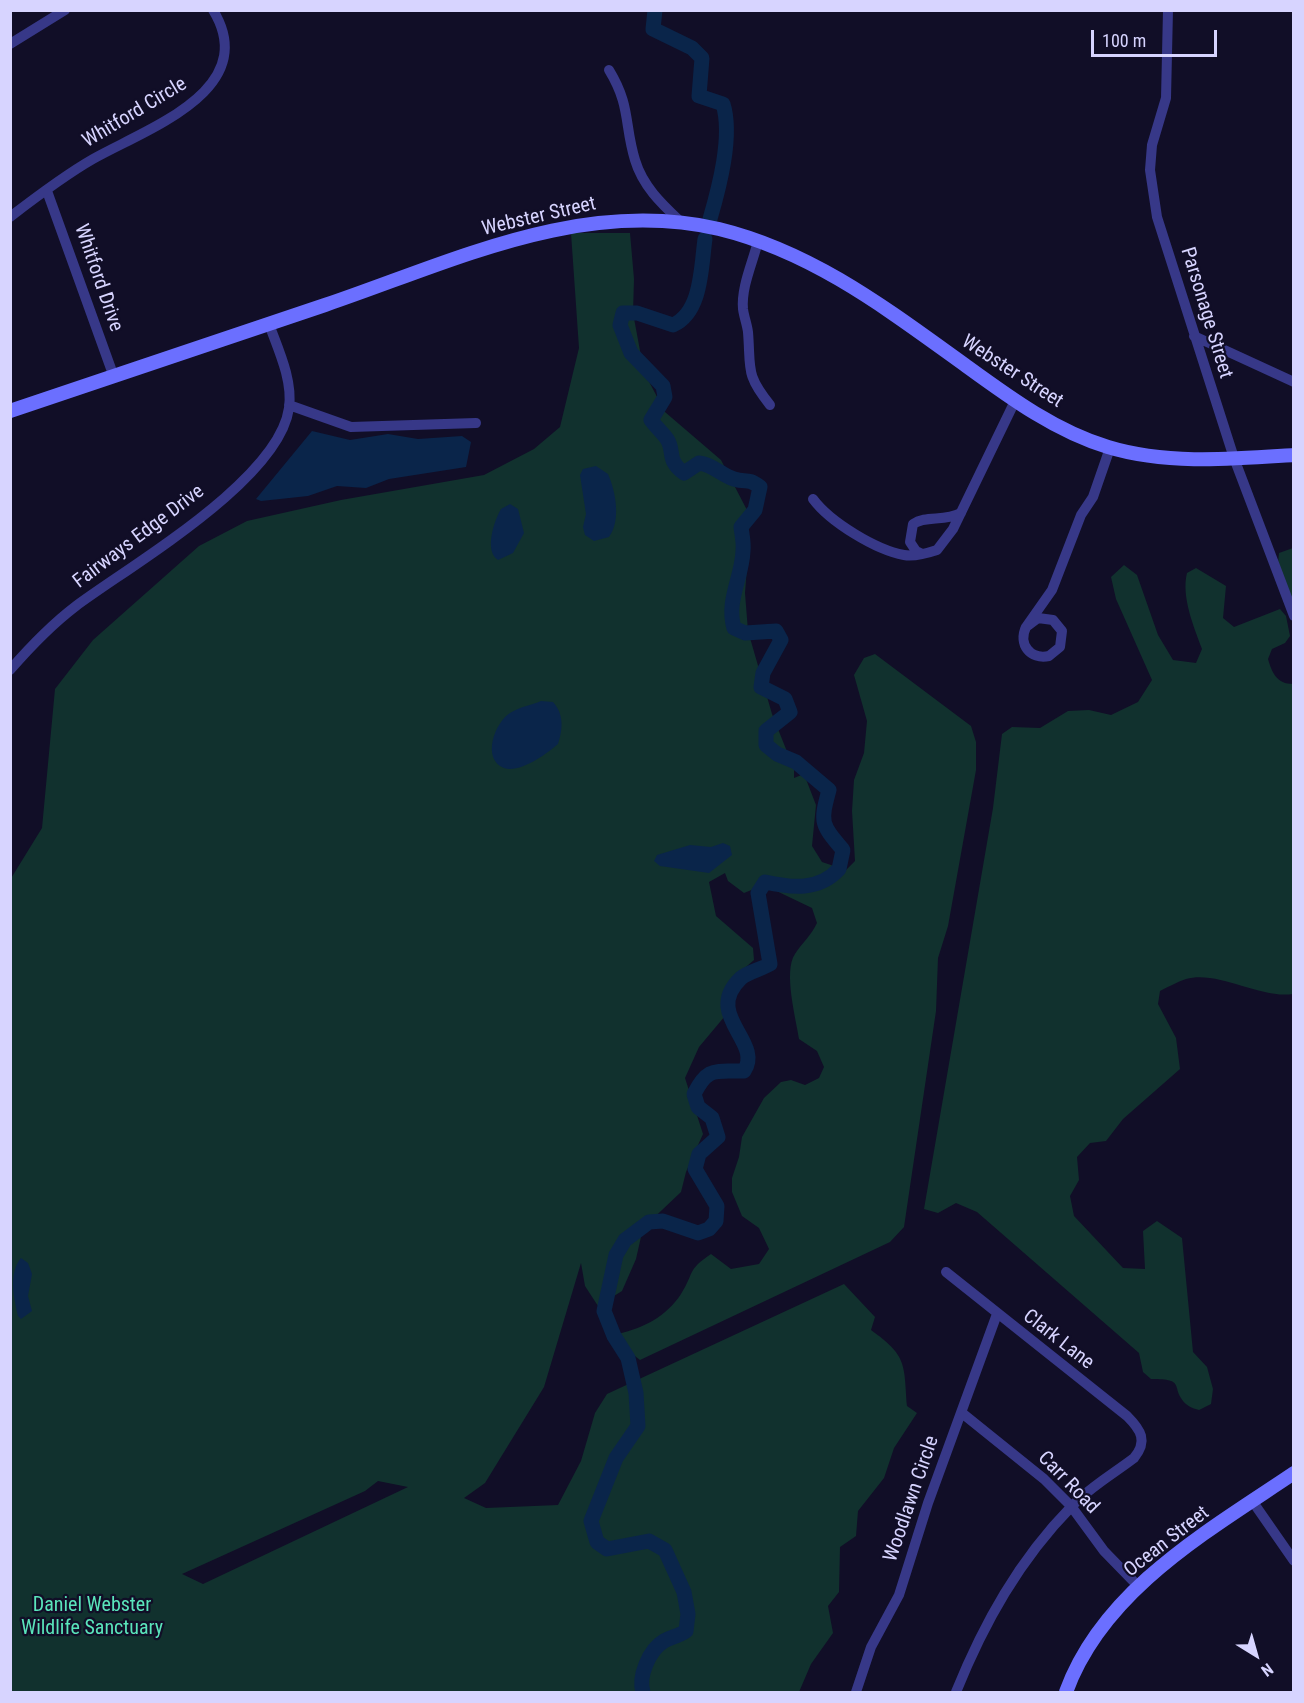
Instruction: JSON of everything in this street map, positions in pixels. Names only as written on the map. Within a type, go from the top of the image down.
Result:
[{"type":"street","points":[[10,44],[65,10]]},
{"type":"street","name":"Whitford Circle","points":[[10,218],[91,160],[179,112],[207,91],[217,78],[225,54],[222,27],[213,10]]},
{"type":"street","name":"Parsonage Street","points":[[1168,10],[1166,98],[1152,145],[1150,170],[1157,217],[1234,458],[1293,616]]},
{"type":"street","points":[[609,70],[624,96],[630,143],[642,178],[653,195],[682,224]]},
{"type":"street","name":"Whitford Drive","points":[[47,191],[114,377]]},
{"type":"street","name":"Webster Street","points":[[10,411],[484,249],[551,230],[620,221],[682,224],[718,229],[798,256],[847,282],[1015,400],[1053,423],[1110,447],[1174,458],[1293,455]]},
{"type":"street","points":[[758,241],[745,288],[743,308],[748,330],[748,366],[752,381],[770,405]]},
{"type":"street","name":"Fairways Edge Drive","points":[[10,670],[59,620],[201,518],[248,473],[277,440],[289,405],[287,380],[269,324]]},
{"type":"street","points":[[1194,336],[1293,382]]},
{"type":"street","points":[[813,499],[836,522],[903,555],[922,554],[942,546],[961,513],[1015,400]]},
{"type":"street","points":[[289,405],[351,427],[476,423]]},
{"type":"street","points":[[1026,627],[1052,590],[1081,515],[1093,497],[1110,447]]},
{"type":"street","points":[[922,554],[916,551],[910,542],[913,525],[923,519],[945,519],[961,513]]},
{"type":"street","name":"Clark Lane","points":[[946,1272],[1138,1426],[1143,1440],[1140,1451],[1071,1506]]},
{"type":"street","name":"Woodlawn Circle","points":[[856,1692],[871,1647],[899,1595],[921,1522],[997,1314]]},
{"type":"street","name":"Carr Road","points":[[962,1413],[1044,1479],[1071,1506],[1104,1551],[1139,1587]]},
{"type":"street","name":"Ocean Street","points":[[1066,1692],[1101,1629],[1139,1587],[1174,1556],[1293,1473]]},
{"type":"street","points":[[1253,1502],[1293,1561]]},
{"type":"street","points":[[956,1692],[986,1623],[1005,1591],[1027,1558],[1071,1506]]},
{"type":"green space","name":"Daniel Webster Wildlife Sanctuary","points":[[571,233],[630,233],[634,279],[633,313],[644,372],[665,412],[721,460],[748,512],[749,541],[745,593],[748,631],[772,714],[794,769],[794,778],[804,774],[816,805],[812,846],[822,862],[846,870],[855,861],[852,811],[854,780],[864,753],[867,721],[854,675],[864,658],[875,654],[971,726],[976,742],[976,770],[948,926],[938,958],[936,1011],[904,1227],[890,1242],[640,1360],[626,1349],[618,1334],[645,1325],[668,1309],[681,1294],[694,1268],[711,1254],[731,1269],[759,1264],[769,1249],[759,1228],[742,1216],[732,1192],[732,1178],[739,1157],[742,1137],[764,1098],[781,1082],[791,1080],[805,1085],[819,1078],[824,1067],[817,1051],[799,1039],[790,983],[790,972],[795,954],[817,923],[812,908],[764,885],[744,893],[728,881],[725,873],[709,882],[716,916],[753,948],[754,960],[732,979],[725,1016],[699,1047],[685,1078],[703,1134],[686,1172],[681,1192],[643,1228],[636,1259],[622,1291],[598,1306],[585,1286],[581,1263],[544,1387],[485,1483],[464,1498],[486,1508],[558,1505],[581,1461],[595,1413],[607,1394],[844,1284],[875,1317],[871,1330],[897,1354],[904,1370],[907,1406],[917,1413],[894,1448],[884,1478],[858,1511],[856,1536],[840,1547],[839,1592],[828,1606],[833,1633],[811,1664],[799,1692],[11,1692],[10,880],[42,828],[55,689],[93,640],[199,546],[247,521],[341,500],[484,475],[534,449],[560,427],[579,348]],"holes":[[[378,1481],[408,1487],[203,1584],[182,1574],[365,1491]]]},
{"type":"green space","points":[[1293,548],[1293,603],[1278,563],[1279,553]]},
{"type":"green space","points":[[1124,565],[1137,575],[1158,635],[1173,660],[1196,663],[1202,649],[1189,612],[1186,592],[1187,573],[1196,568],[1226,586],[1223,618],[1234,627],[1280,609],[1286,616],[1290,636],[1285,643],[1272,649],[1268,659],[1271,669],[1279,680],[1293,684],[1293,994],[1267,992],[1212,978],[1198,977],[1186,979],[1160,991],[1158,1004],[1176,1038],[1180,1069],[1123,1119],[1106,1141],[1090,1143],[1077,1157],[1079,1180],[1070,1196],[1074,1216],[1123,1268],[1145,1269],[1143,1231],[1157,1221],[1182,1238],[1193,1352],[1207,1367],[1213,1389],[1211,1404],[1199,1410],[1186,1404],[1174,1382],[1151,1379],[1143,1372],[1139,1353],[977,1212],[956,1203],[938,1213],[924,1209],[993,808],[1002,734],[1012,727],[1040,728],[1068,711],[1089,710],[1111,715],[1138,702],[1152,680],[1116,599],[1111,577]]},
{"type":"water","points":[[312,431],[350,440],[388,434],[418,439],[462,436],[471,442],[466,467],[389,479],[366,488],[337,486],[308,496],[261,501],[256,499]]},
{"type":"water","points":[[596,466],[608,474],[615,498],[616,515],[609,537],[594,541],[585,535],[583,527],[586,514],[580,475],[583,469]]},
{"type":"water","points":[[510,504],[518,509],[524,533],[513,553],[498,560],[492,550],[492,536],[501,509]]},
{"type":"water","points":[[541,701],[553,702],[561,717],[562,727],[558,744],[525,765],[510,769],[504,768],[493,757],[495,732],[504,718],[514,711]]},
{"type":"water","points":[[723,843],[730,846],[732,855],[709,873],[660,866],[654,861],[657,855],[690,845],[711,847]]},
{"type":"water","points":[[21,1258],[28,1263],[32,1274],[28,1296],[32,1311],[21,1319],[18,1316],[15,1302],[13,1279],[14,1271]]},
{"type":"waterway","points":[[655,10],[653,29],[692,48],[702,58],[699,96],[723,104],[726,117],[726,146],[710,219]]},
{"type":"waterway","points":[[643,1692],[643,1672],[649,1657],[664,1641],[686,1631],[688,1614],[684,1592],[665,1550],[649,1541],[607,1549],[597,1542],[591,1521],[616,1458],[638,1426],[636,1393],[628,1358],[614,1336],[604,1311],[616,1255],[625,1240],[649,1222],[663,1221],[698,1233],[709,1229],[716,1221],[717,1206],[695,1169],[699,1154],[718,1137],[712,1118],[698,1107],[694,1094],[708,1075],[719,1071],[744,1071],[748,1060],[746,1049],[730,1016],[728,1004],[731,991],[741,978],[770,964],[758,893],[765,882],[785,886],[805,886],[823,881],[839,869],[843,850],[824,823],[824,810],[829,790],[796,762],[777,754],[766,745],[766,731],[790,712],[785,699],[761,687],[763,673],[781,640],[776,631],[745,633],[734,628],[733,599],[743,548],[741,527],[755,510],[760,487],[749,481],[729,477],[704,464],[699,463],[684,473],[678,468],[673,460],[667,439],[651,420],[665,397],[663,386],[631,353],[620,325],[623,313],[637,313],[673,325],[683,319],[695,299],[701,275],[705,239]]}]
